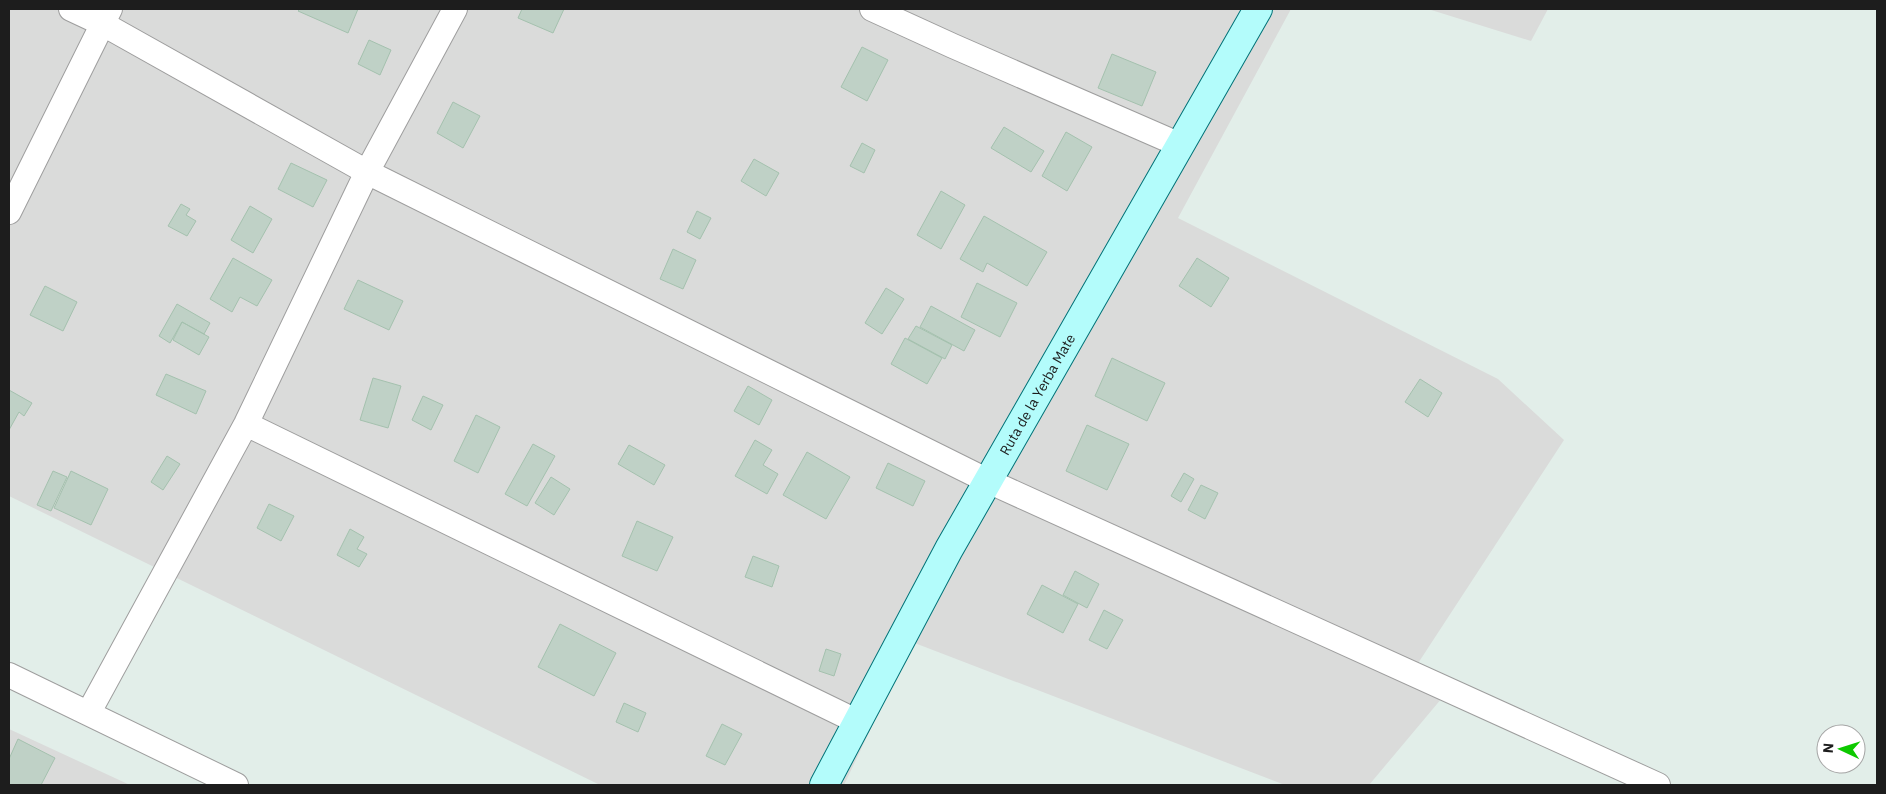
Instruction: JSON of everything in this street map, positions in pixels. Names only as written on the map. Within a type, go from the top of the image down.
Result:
[{"type":"main road","name":"Ruta de la Yerba Mate","points":[[824,785],[856,721],[949,549],[1258,9]]},
{"type":"street","points":[[71,9],[106,16],[367,172],[988,480],[1658,785]]},
{"type":"street","points":[[88,712],[246,424],[367,172],[455,9]]},
{"type":"street","points":[[872,9],[936,39],[1180,145]]},
{"type":"street","points":[[9,212],[106,16]]},
{"type":"street","points":[[246,424],[856,721]]},
{"type":"street","points":[[9,674],[236,785]]},
{"type":"shaded area","points":[[9,9],[1291,9],[1178,218],[1498,379],[1564,440],[1411,674],[1442,698],[1369,785],[1285,785],[912,642],[844,785],[600,785],[9,496]]},
{"type":"shaded area","points":[[1428,9],[1548,9],[1531,41]]},
{"type":"shaded area","points":[[9,729],[130,785],[9,785]]},
{"type":"building","points":[[300,9],[358,9],[348,33],[298,11]]},
{"type":"building","points":[[522,9],[564,9],[553,33],[518,18]]},
{"type":"building","points":[[369,40],[391,50],[380,75],[358,64]]},
{"type":"building","points":[[862,47],[888,60],[867,101],[841,87]]},
{"type":"building","points":[[1112,54],[1156,72],[1142,106],[1098,88]]},
{"type":"building","points":[[453,102],[480,116],[463,148],[437,133]]},
{"type":"building","points":[[1004,127],[1044,151],[1031,172],[991,148]]},
{"type":"building","points":[[1066,132],[1092,147],[1067,191],[1042,176]]},
{"type":"building","points":[[862,143],[875,150],[864,173],[850,166]]},
{"type":"building","points":[[754,159],[779,173],[766,196],[741,181]]},
{"type":"building","points":[[291,163],[327,180],[313,207],[278,189]]},
{"type":"building","points":[[941,191],[965,205],[941,249],[917,235]]},
{"type":"building","points":[[181,204],[190,209],[186,215],[196,221],[187,236],[168,226]]},
{"type":"building","points":[[250,206],[272,219],[253,253],[231,240]]},
{"type":"building","points":[[697,211],[711,218],[700,239],[687,232]]},
{"type":"building","points":[[984,216],[1047,252],[1027,286],[987,263],[983,272],[960,259]]},
{"type":"building","points":[[673,249],[696,260],[683,289],[660,279]]},
{"type":"building","points":[[233,258],[272,280],[257,306],[240,297],[232,312],[210,299]]},
{"type":"building","points":[[1197,258],[1229,278],[1211,307],[1179,286]]},
{"type":"building","points":[[358,280],[403,301],[389,330],[344,309]]},
{"type":"building","points":[[977,283],[1017,303],[1000,337],[961,317]]},
{"type":"building","points":[[45,286],[77,302],[63,331],[30,315]]},
{"type":"building","points":[[886,288],[904,299],[882,334],[865,323]]},
{"type":"building","points":[[177,304],[210,323],[204,334],[182,322],[170,343],[159,336]]},
{"type":"building","points":[[931,306],[975,330],[964,351],[920,327]]},
{"type":"building","points":[[182,322],[209,337],[199,355],[173,340]]},
{"type":"building","points":[[916,326],[952,345],[945,359],[908,339]]},
{"type":"building","points":[[905,338],[942,358],[927,384],[891,364]]},
{"type":"building","points":[[1112,358],[1165,383],[1147,421],[1095,396]]},
{"type":"building","points":[[166,374],[206,391],[196,414],[156,395]]},
{"type":"building","points":[[373,378],[401,386],[388,428],[360,420]]},
{"type":"building","points":[[1420,379],[1442,393],[1428,417],[1405,402]]},
{"type":"building","points":[[748,386],[772,400],[759,425],[734,411]]},
{"type":"building","points":[[9,390],[32,403],[24,416],[19,412],[9,430]]},
{"type":"building","points":[[423,396],[443,405],[431,430],[412,420]]},
{"type":"building","points":[[476,415],[500,427],[478,473],[454,461]]},
{"type":"building","points":[[1087,425],[1129,444],[1107,490],[1066,471]]},
{"type":"building","points":[[755,440],[772,450],[763,465],[778,474],[767,494],[735,476]]},
{"type":"building","points":[[533,444],[555,456],[527,506],[505,494]]},
{"type":"building","points":[[629,445],[665,465],[654,485],[618,464]]},
{"type":"building","points":[[807,452],[850,477],[826,519],[783,495]]},
{"type":"building","points":[[167,456],[180,464],[163,490],[151,482]]},
{"type":"building","points":[[888,463],[925,481],[913,506],[876,488]]},
{"type":"building","points":[[53,471],[67,477],[51,511],[37,505]]},
{"type":"building","points":[[71,471],[108,489],[91,525],[54,508]]},
{"type":"building","points":[[1184,473],[1194,479],[1181,502],[1171,496]]},
{"type":"building","points":[[551,477],[570,489],[554,515],[535,503]]},
{"type":"building","points":[[1201,485],[1218,493],[1205,519],[1188,510]]},
{"type":"building","points":[[269,504],[294,516],[281,541],[257,528]]},
{"type":"building","points":[[637,521],[673,537],[657,571],[622,556]]},
{"type":"building","points":[[350,529],[364,537],[357,549],[367,554],[359,567],[337,555]]},
{"type":"building","points":[[753,556],[779,566],[772,587],[745,577]]},
{"type":"building","points":[[1075,571],[1099,584],[1087,608],[1063,595]]},
{"type":"building","points":[[1042,585],[1078,604],[1063,633],[1027,614]]},
{"type":"building","points":[[1104,610],[1123,620],[1107,649],[1089,640]]},
{"type":"building","points":[[560,624],[616,653],[594,696],[538,667]]},
{"type":"building","points":[[826,649],[841,654],[834,676],[819,671]]},
{"type":"building","points":[[624,703],[646,713],[638,732],[616,722]]},
{"type":"building","points":[[722,724],[742,734],[725,765],[706,756]]},
{"type":"building","points":[[18,739],[55,758],[41,785],[9,785],[9,759]]}]
